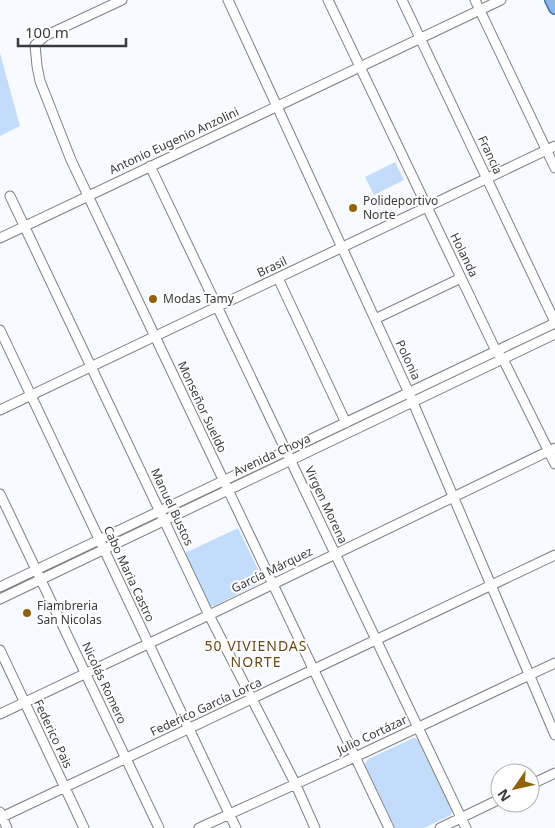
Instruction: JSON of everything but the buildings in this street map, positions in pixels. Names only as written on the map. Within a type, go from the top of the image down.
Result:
[{"type":"main road","points":[[551,0],[555,8]]},
{"type":"street","name":"Monseñor Sueldo","points":[[122,0],[46,36],[35,45],[40,81],[71,160],[389,828]]},
{"type":"street","name":"Polonia","points":[[228,0],[409,393],[555,735]]},
{"type":"street","name":"Holanda","points":[[328,0],[496,351],[503,359],[552,450],[555,464]]},
{"type":"street","name":"Francia","points":[[402,0],[555,322]]},
{"type":"street","points":[[476,0],[551,148],[555,168]]},
{"type":"street","name":"Antonio Eugenio Anzolini","points":[[0,238],[501,0]]},
{"type":"street","name":"Brasil","points":[[0,410],[551,148]]},
{"type":"street","name":"Virgen Morena","points":[[150,166],[466,828]]},
{"type":"street","name":"Manuel Bustos","points":[[10,196],[209,615],[296,784],[315,828]]},
{"type":"street","points":[[278,278],[346,423]]},
{"type":"street","points":[[375,319],[461,278]]},
{"type":"street","name":"Avenida Choya","points":[[0,599],[227,490],[346,423],[555,322]]},
{"type":"street","name":"Cabo Maria Castro","points":[[0,330],[236,828]]},
{"type":"street","name":"Avenida Choya","points":[[0,587],[223,481],[288,456],[413,402],[555,334]]},
{"type":"street","name":"García Márquez","points":[[0,714],[552,450]]},
{"type":"street","name":"Nicolás Romero","points":[[0,494],[159,828]]},
{"type":"street","name":"Federico García Lorca","points":[[1,815],[126,759],[555,555]]},
{"type":"street","name":"Federico Pais","points":[[0,650],[84,828]]},
{"type":"street","name":"Julio Cortázar","points":[[199,828],[555,663]]},
{"type":"street","points":[[540,780],[555,773]]},
{"type":"street","points":[[440,828],[490,804]]},
{"type":"street","points":[[1,815],[8,828]]},
{"type":"shaded area","points":[[0,53],[20,126],[0,136]]},
{"type":"shaded area","points":[[395,162],[404,180],[374,195],[365,177]]},
{"type":"shaded area","points":[[238,528],[262,578],[260,583],[214,606],[210,606],[183,554]]},
{"type":"shaded area","points":[[413,738],[419,741],[452,810],[451,815],[424,828],[395,828],[365,765],[368,759]]},
{"type":"place","name":"Polideportivo Norte","points":[[353,208]]},
{"type":"place","name":"Modas Tamy","points":[[153,299]]},
{"type":"place","name":"Fiambreria San Nicolas","points":[[27,613]]},
{"type":"district","name":"50 VIVIENDAS NORTE","points":[[256,654]]}]
